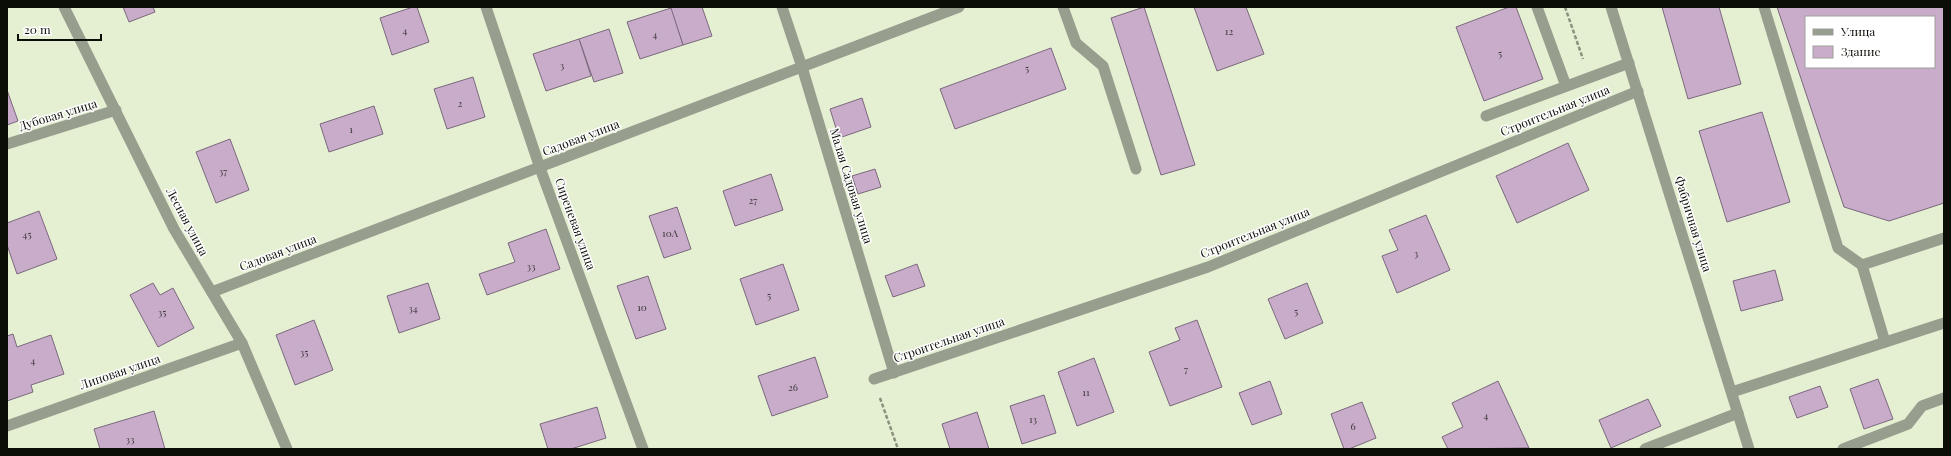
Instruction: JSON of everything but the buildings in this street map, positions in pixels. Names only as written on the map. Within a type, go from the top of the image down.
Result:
[{"type":"street","name":"Лесная улица","points":[[64,7],[174,228],[242,343],[287,449]]},
{"type":"street","name":"Сиреневая улица","points":[[486,7],[540,168],[643,449]]},
{"type":"street","name":"Малая Садовая улица","points":[[782,7],[802,67],[894,373]]},
{"type":"street","name":"Садовая улица","points":[[212,292],[959,7]]},
{"type":"street","points":[[1063,7],[1076,43],[1104,66],[1136,169]]},
{"type":"street","points":[[1537,7],[1566,86]]},
{"type":"street","name":"Фабричная улица","points":[[1611,7],[1749,449]]},
{"type":"street","points":[[1764,7],[1838,248],[1862,265],[1885,342]]},
{"type":"street","points":[[1486,116],[1629,63]]},
{"type":"street","name":"Строительная улица","points":[[874,379],[1208,267],[1638,91]]},
{"type":"street","name":"Дубовая улица","points":[[7,144],[116,110]]},
{"type":"street","points":[[1862,265],[1944,238]]},
{"type":"street","points":[[1732,392],[1944,323]]},
{"type":"street","name":"Липовая улица","points":[[7,426],[242,343]]},
{"type":"street","points":[[1843,449],[1908,424],[1922,406],[1944,398]]},
{"type":"street","points":[[1645,449],[1738,413]]},
{"type":"path","points":[[874,379],[898,449]]}]
